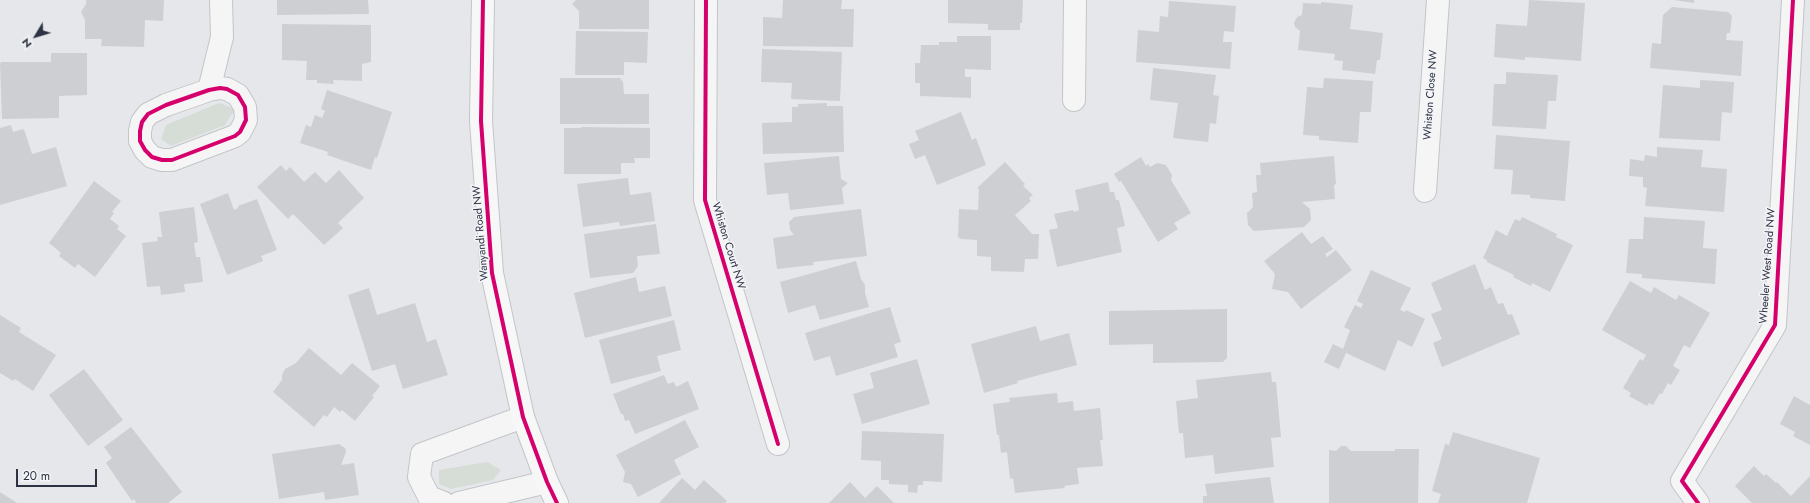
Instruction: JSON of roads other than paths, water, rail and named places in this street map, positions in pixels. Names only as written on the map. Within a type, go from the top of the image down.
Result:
[{"type":"street","points":[[209,90],[222,38],[221,0]]},
{"type":"street","name":"Wanyandi Road NW","points":[[483,0],[482,121],[492,273],[513,378],[523,417],[556,503]]},
{"type":"street","name":"Whiston Court NW","points":[[706,0],[705,200],[778,444]]},
{"type":"street","points":[[1074,100],[1075,0]]},
{"type":"street","name":"Whiston Close NW","points":[[1425,191],[1438,0]]},
{"type":"street","name":"Wheeler West Road NW","points":[[1698,503],[1682,481],[1775,325],[1793,0]]},
{"type":"street","points":[[220,88],[227,89],[238,95],[242,101],[246,113],[246,120],[240,132],[235,136],[172,160],[162,160],[152,157],[145,150],[140,141],[142,122],[148,114],[166,105],[209,90],[220,88]]},
{"type":"street","points":[[444,503],[429,497],[418,477],[422,454],[523,417]]},
{"type":"street","points":[[459,503],[547,482]]}]
